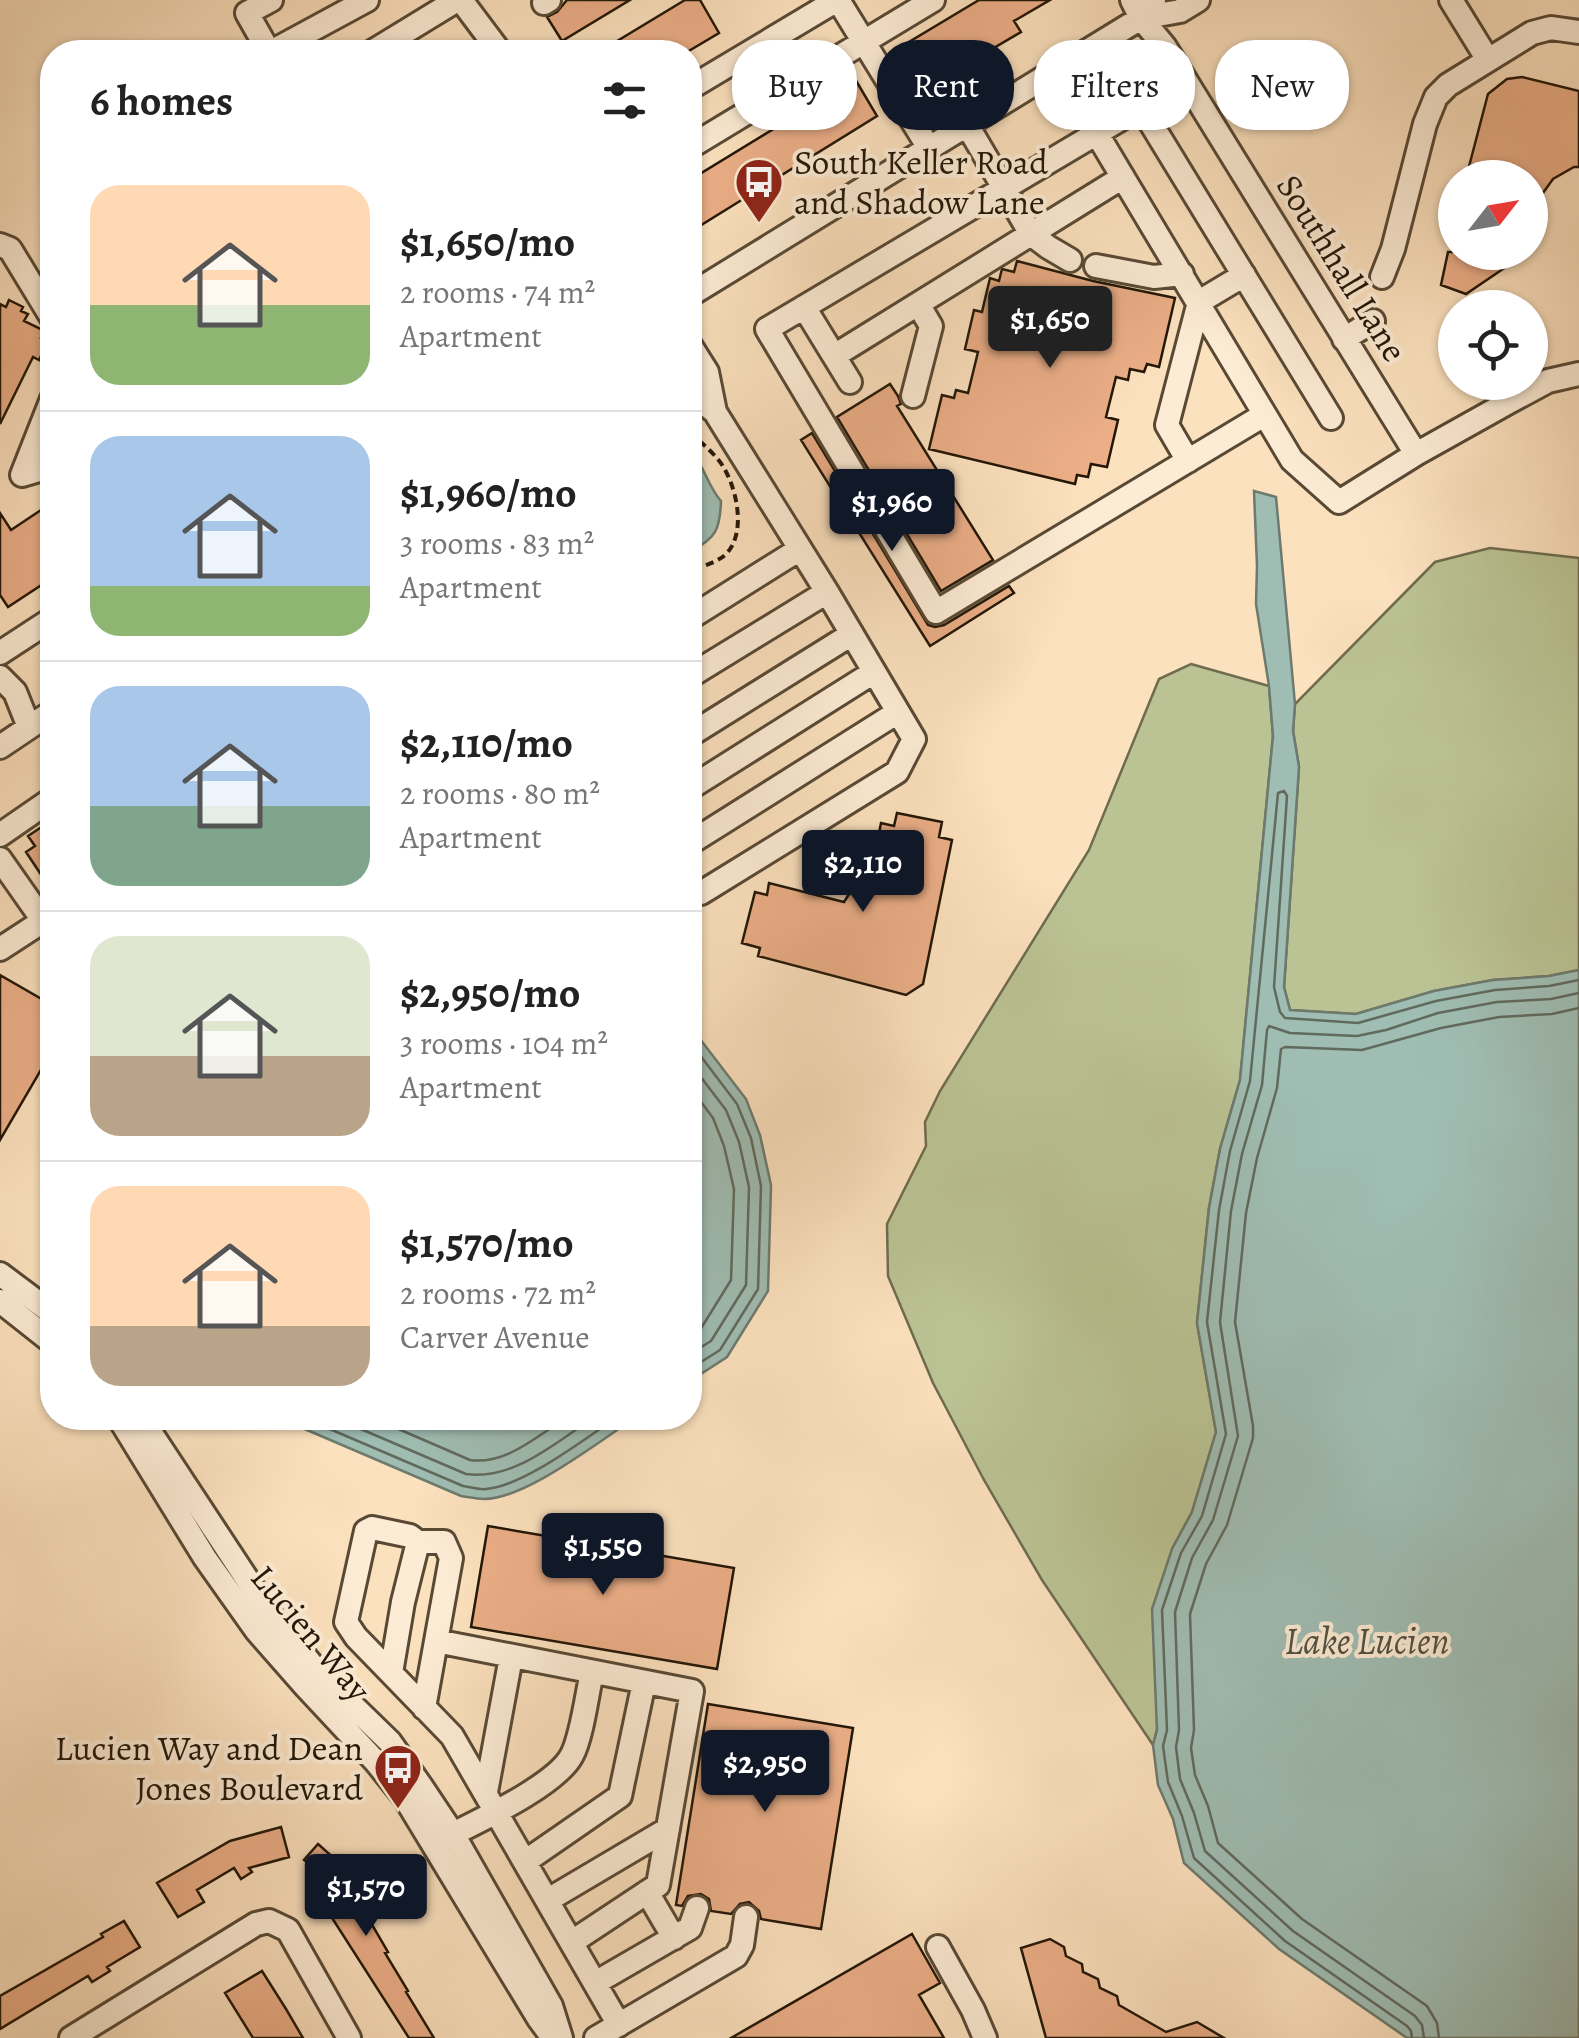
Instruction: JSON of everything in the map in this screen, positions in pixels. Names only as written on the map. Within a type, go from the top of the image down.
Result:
[{"type":"street","points":[[263,40],[247,14],[271,0]]},
{"type":"street","points":[[292,40],[367,0]]},
{"type":"street","points":[[392,40],[459,0],[491,40]]},
{"type":"street","points":[[702,81],[838,0],[929,148]]},
{"type":"street","points":[[702,141],[933,0]]},
{"type":"street","name":"Southhall Lane","points":[[1116,0],[1142,6],[1416,454]]},
{"type":"street","points":[[1014,93],[1142,6],[1180,11],[1198,0]]},
{"type":"street","points":[[1452,0],[1488,60]]},
{"type":"street","points":[[1382,278],[1424,124],[1436,97],[1448,85],[1532,33],[1550,28],[1579,32]]},
{"type":"street","points":[[1264,415],[936,612],[767,329],[1141,107],[1331,418]]},
{"type":"street","points":[[702,288],[959,130]]},
{"type":"street","points":[[970,130],[1031,234],[1070,260]]},
{"type":"street","points":[[1097,134],[1292,460],[1340,502],[1416,454],[1548,381],[1579,374]]},
{"type":"street","points":[[834,356],[1123,177]]},
{"type":"street","points":[[0,245],[10,249],[40,298]]},
{"type":"street","points":[[1096,266],[1154,277],[1182,274]]},
{"type":"street","points":[[1188,461],[1167,425],[1199,302],[1244,275]]},
{"type":"street","points":[[913,396],[931,326],[918,304]]},
{"type":"street","points":[[804,308],[850,382]]},
{"type":"street","points":[[1344,339],[1373,322]]},
{"type":"street","points":[[702,365],[715,412],[914,739],[896,772],[702,892]]},
{"type":"street","points":[[702,402],[715,412]]},
{"type":"street","points":[[40,429],[22,474],[40,470]]},
{"type":"street","points":[[702,610],[800,549]]},
{"type":"street","points":[[702,669],[827,592]]},
{"type":"street","points":[[0,653],[40,627]]},
{"type":"street","points":[[702,728],[852,634]]},
{"type":"street","points":[[702,780],[874,672]]},
{"type":"street","points":[[0,677],[15,692],[29,727]]},
{"type":"street","points":[[0,695],[29,727]]},
{"type":"street","points":[[702,836],[898,712]]},
{"type":"street","points":[[0,747],[40,720]]},
{"type":"street","points":[[0,835],[40,807]]},
{"type":"street","points":[[0,859],[40,916],[40,923],[0,949]]},
{"type":"street","points":[[0,902],[20,889]]},
{"type":"street","points":[[0,1274],[40,1304]]},
{"type":"street","points":[[0,1300],[40,1332]]},
{"type":"street","name":"Lucien Way","points":[[127,1430],[205,1558],[256,1630],[443,1839],[551,2006],[562,2038]]},
{"type":"street","name":"Lucien Way","points":[[148,1430],[270,1614],[316,1671],[390,1742],[538,2019],[554,2038]]},
{"type":"street","points":[[424,1708],[451,1558],[444,1542],[418,1542],[410,1536],[372,1528],[366,1531],[346,1622],[356,1637],[424,1708],[452,1736],[619,2024]]},
{"type":"street","points":[[391,1673],[418,1542]]},
{"type":"street","points":[[436,1642],[692,1691],[658,1885],[572,1942]]},
{"type":"street","points":[[491,1801],[511,1658]]},
{"type":"street","points":[[443,1839],[491,1801],[542,1784],[562,1769],[574,1752],[592,1672]]},
{"type":"street","points":[[526,1861],[620,1796],[644,1682]]},
{"type":"street","points":[[548,1900],[668,1829]]},
{"type":"street","points":[[647,1892],[674,1938]]},
{"type":"street","points":[[595,1983],[690,1928],[698,1908]]},
{"type":"street","points":[[596,2038],[736,1956],[742,1945],[746,1916]]},
{"type":"street","points":[[71,2038],[256,1924],[269,1921],[288,1930],[350,2038]]},
{"type":"street","points":[[938,1946],[985,2038]]},
{"type":"path","points":[[702,445],[724,468],[738,519],[736,536],[728,552],[702,564]]},
{"type":"green space","points":[[1490,548],[1579,558],[1579,970],[1434,991],[1356,1014],[1290,1010],[1284,987],[1299,767],[1293,731],[1295,704],[1435,562]]},
{"type":"green space","points":[[1191,664],[1269,686],[1273,736],[1240,1080],[1220,1149],[1209,1208],[1197,1323],[1216,1432],[1192,1512],[1172,1549],[1153,1745],[1042,1580],[933,1383],[888,1276],[887,1224],[926,1146],[925,1122],[940,1091],[1089,850],[1159,679]]},
{"type":"water","points":[[702,469],[721,501],[715,532],[702,544]]},
{"type":"water","name":"Lake Lucien","points":[[1254,491],[1276,497],[1295,704],[1293,731],[1299,767],[1284,987],[1290,1010],[1356,1014],[1434,991],[1579,970],[1579,2038],[1407,2038],[1279,1949],[1184,1863],[1173,1819],[1158,1785],[1153,1745],[1157,1730],[1152,1609],[1172,1549],[1192,1512],[1216,1432],[1197,1323],[1209,1208],[1220,1149],[1240,1080],[1273,736],[1256,604]]},
{"type":"water","points":[[702,1042],[746,1099],[760,1135],[771,1185],[768,1291],[727,1357],[702,1373]]},
{"type":"water","points":[[307,1430],[617,1430],[520,1490],[484,1499],[461,1496]]},
{"type":"building","points":[[567,0],[630,0],[564,40],[547,17]]},
{"type":"building","points":[[685,0],[700,0],[719,33],[702,43],[702,40],[619,40]]},
{"type":"building","points":[[979,0],[1050,0],[1014,21],[1021,32],[1007,40],[912,40]]},
{"type":"building","points":[[1522,77],[1579,91],[1579,167],[1553,179],[1548,186],[1548,160],[1471,160],[1488,94],[1507,79]]},
{"type":"building","points":[[857,82],[877,116],[857,128]]},
{"type":"building","points":[[772,130],[854,130],[702,225],[702,173]]},
{"type":"building","points":[[1017,261],[1175,298],[1159,367],[1147,364],[1144,372],[1130,369],[1128,380],[1116,377],[1106,417],[1118,420],[1107,467],[1091,464],[1088,477],[1077,475],[1075,484],[929,449],[942,395],[954,398],[956,390],[968,393],[978,352],[965,349],[974,310],[982,312],[990,278],[999,281],[1002,269],[1014,272]]},
{"type":"building","points":[[1444,270],[1501,270],[1472,290],[1441,285]]},
{"type":"building","points":[[9,300],[23,307],[21,311],[28,314],[24,321],[40,329],[40,358],[33,357],[0,424],[0,304],[6,307]]},
{"type":"building","points":[[890,384],[901,404],[897,406],[993,560],[941,591],[837,417]]},
{"type":"building","points":[[812,433],[928,625],[944,625],[1009,586],[1014,593],[930,646],[801,440]]},
{"type":"building","points":[[40,511],[40,586],[8,607],[0,595],[0,513],[11,530]]},
{"type":"building","points":[[897,813],[942,822],[939,837],[952,840],[923,984],[906,995],[758,956],[760,948],[742,943],[755,892],[767,895],[769,883],[844,902],[851,891],[868,888],[881,823],[894,826]]},
{"type":"building","points":[[40,828],[40,873],[26,852],[35,846],[28,836]]},
{"type":"building","points":[[0,975],[40,998],[40,1072],[0,1140]]},
{"type":"building","points":[[488,1526],[734,1568],[717,1669],[471,1627]]},
{"type":"building","points":[[708,1704],[853,1728],[821,1929],[761,1919],[749,1902],[740,1904],[731,1914],[711,1911],[709,1899],[701,1894],[688,1896],[682,1906],[676,1905]]},
{"type":"building","points":[[281,1827],[289,1857],[249,1868],[252,1872],[241,1879],[234,1868],[197,1890],[204,1902],[178,1917],[157,1883],[230,1841]]},
{"type":"building","points":[[318,1844],[355,1877],[359,1874],[376,1903],[364,1911],[434,2038],[409,2038],[325,1907],[335,1901],[330,1892],[336,1888],[304,1860]]},
{"type":"building","points":[[124,1921],[140,1947],[107,1967],[110,1971],[92,1982],[88,1976],[0,2029],[0,1996]]},
{"type":"building","points":[[912,1934],[940,1983],[919,1995],[944,2038],[731,2038]]},
{"type":"building","points":[[1050,1939],[1064,1947],[1066,1956],[1082,1964],[1083,1972],[1098,1979],[1100,1988],[1117,1996],[1119,2005],[1166,2032],[1197,2022],[1224,2038],[1046,2038],[1021,1948]]},
{"type":"building","points":[[262,1971],[303,2038],[253,2038],[225,1993]]},
{"type":"place","name":"South Keller Road and Shadow Lane","points":[[759,224]]},
{"type":"place","name":"Lucien Way and Dean Jones Boulevard","points":[[398,1810]]}]
